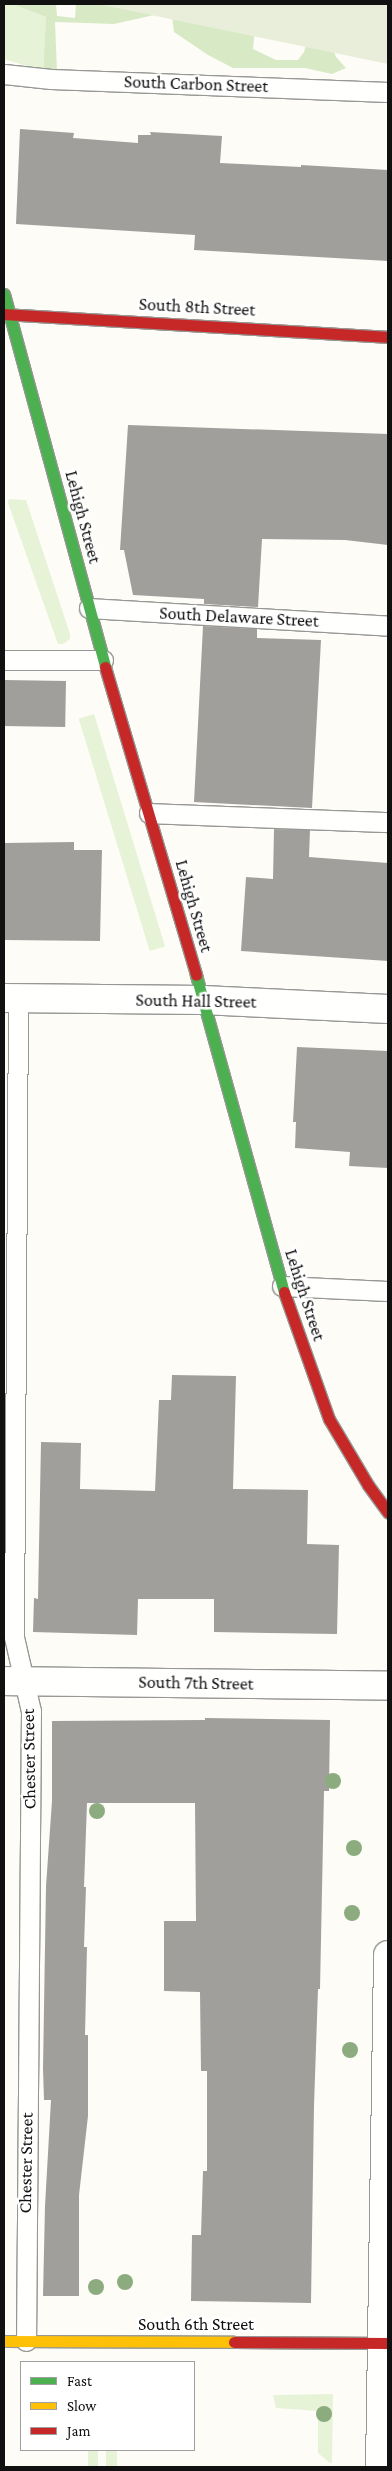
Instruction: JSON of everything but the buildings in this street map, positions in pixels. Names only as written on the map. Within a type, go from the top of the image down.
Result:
[{"type":"main road","name":"Lehigh Street","points":[[4,294],[7,314],[103,660],[203,1000],[282,1286],[329,1419],[368,1485],[388,1512]]},
{"type":"main road","name":"South 8th Street","points":[[7,314],[388,336]]},
{"type":"main road","name":"South 6th Street","points":[[4,2341],[385,2343]]},
{"type":"street","name":"South Hall Street","points":[[11,998],[203,1000],[388,1009]]},
{"type":"street","name":"South 7th Street","points":[[14,1681],[388,1686]]},
{"type":"street","points":[[380,2467],[385,2343],[388,1956]]},
{"type":"lane","name":"South Carbon Street","points":[[4,74],[51,79],[388,92]]},
{"type":"lane","name":"South Delaware Street","points":[[89,608],[388,626]]},
{"type":"lane","points":[[4,660],[103,660]]},
{"type":"lane","points":[[149,813],[388,822]]},
{"type":"lane","name":"Chester Street","points":[[11,998],[14,1681],[31,1711],[26,2341]]},
{"type":"lane","points":[[282,1286],[388,1291]]},
{"type":"green space","points":[[4,4],[12,4],[46,17],[43,71],[4,59]]},
{"type":"green space","points":[[12,4],[56,4],[57,16],[75,18],[76,4],[147,4],[255,29],[253,49],[276,60],[298,60],[304,52],[309,34],[330,42],[336,57],[346,68],[332,74],[305,68],[233,68],[208,55],[174,32],[172,16],[163,13],[114,24],[55,22],[57,72],[43,71],[46,17]]},
{"type":"green space","points":[[98,4],[388,4],[388,64]]},
{"type":"green space","points":[[9,499],[26,500],[70,634],[70,639],[63,644],[58,644],[8,503]]},
{"type":"green space","points":[[94,714],[165,946],[150,951],[79,719]]},
{"type":"green space","points":[[333,2394],[332,2463],[330,2463],[318,2453],[318,2411],[276,2408],[273,2395]]},
{"type":"green space","points":[[88,2451],[98,2451],[98,2467],[88,2467]]},
{"type":"green space","points":[[106,2451],[117,2451],[117,2467],[106,2467]]},
{"type":"traffic: fast","points":[[4,294],[105,667]]},
{"type":"traffic: fast","points":[[196,975],[284,1292]]},
{"type":"traffic: slow","points":[[4,2341],[234,2342]]},
{"type":"traffic: jam","points":[[4,314],[388,337]]},
{"type":"traffic: jam","points":[[105,667],[196,975]]},
{"type":"traffic: jam","points":[[284,1292],[329,1419],[368,1485],[388,1513]]},
{"type":"traffic: jam","points":[[234,2342],[388,2343]]}]
